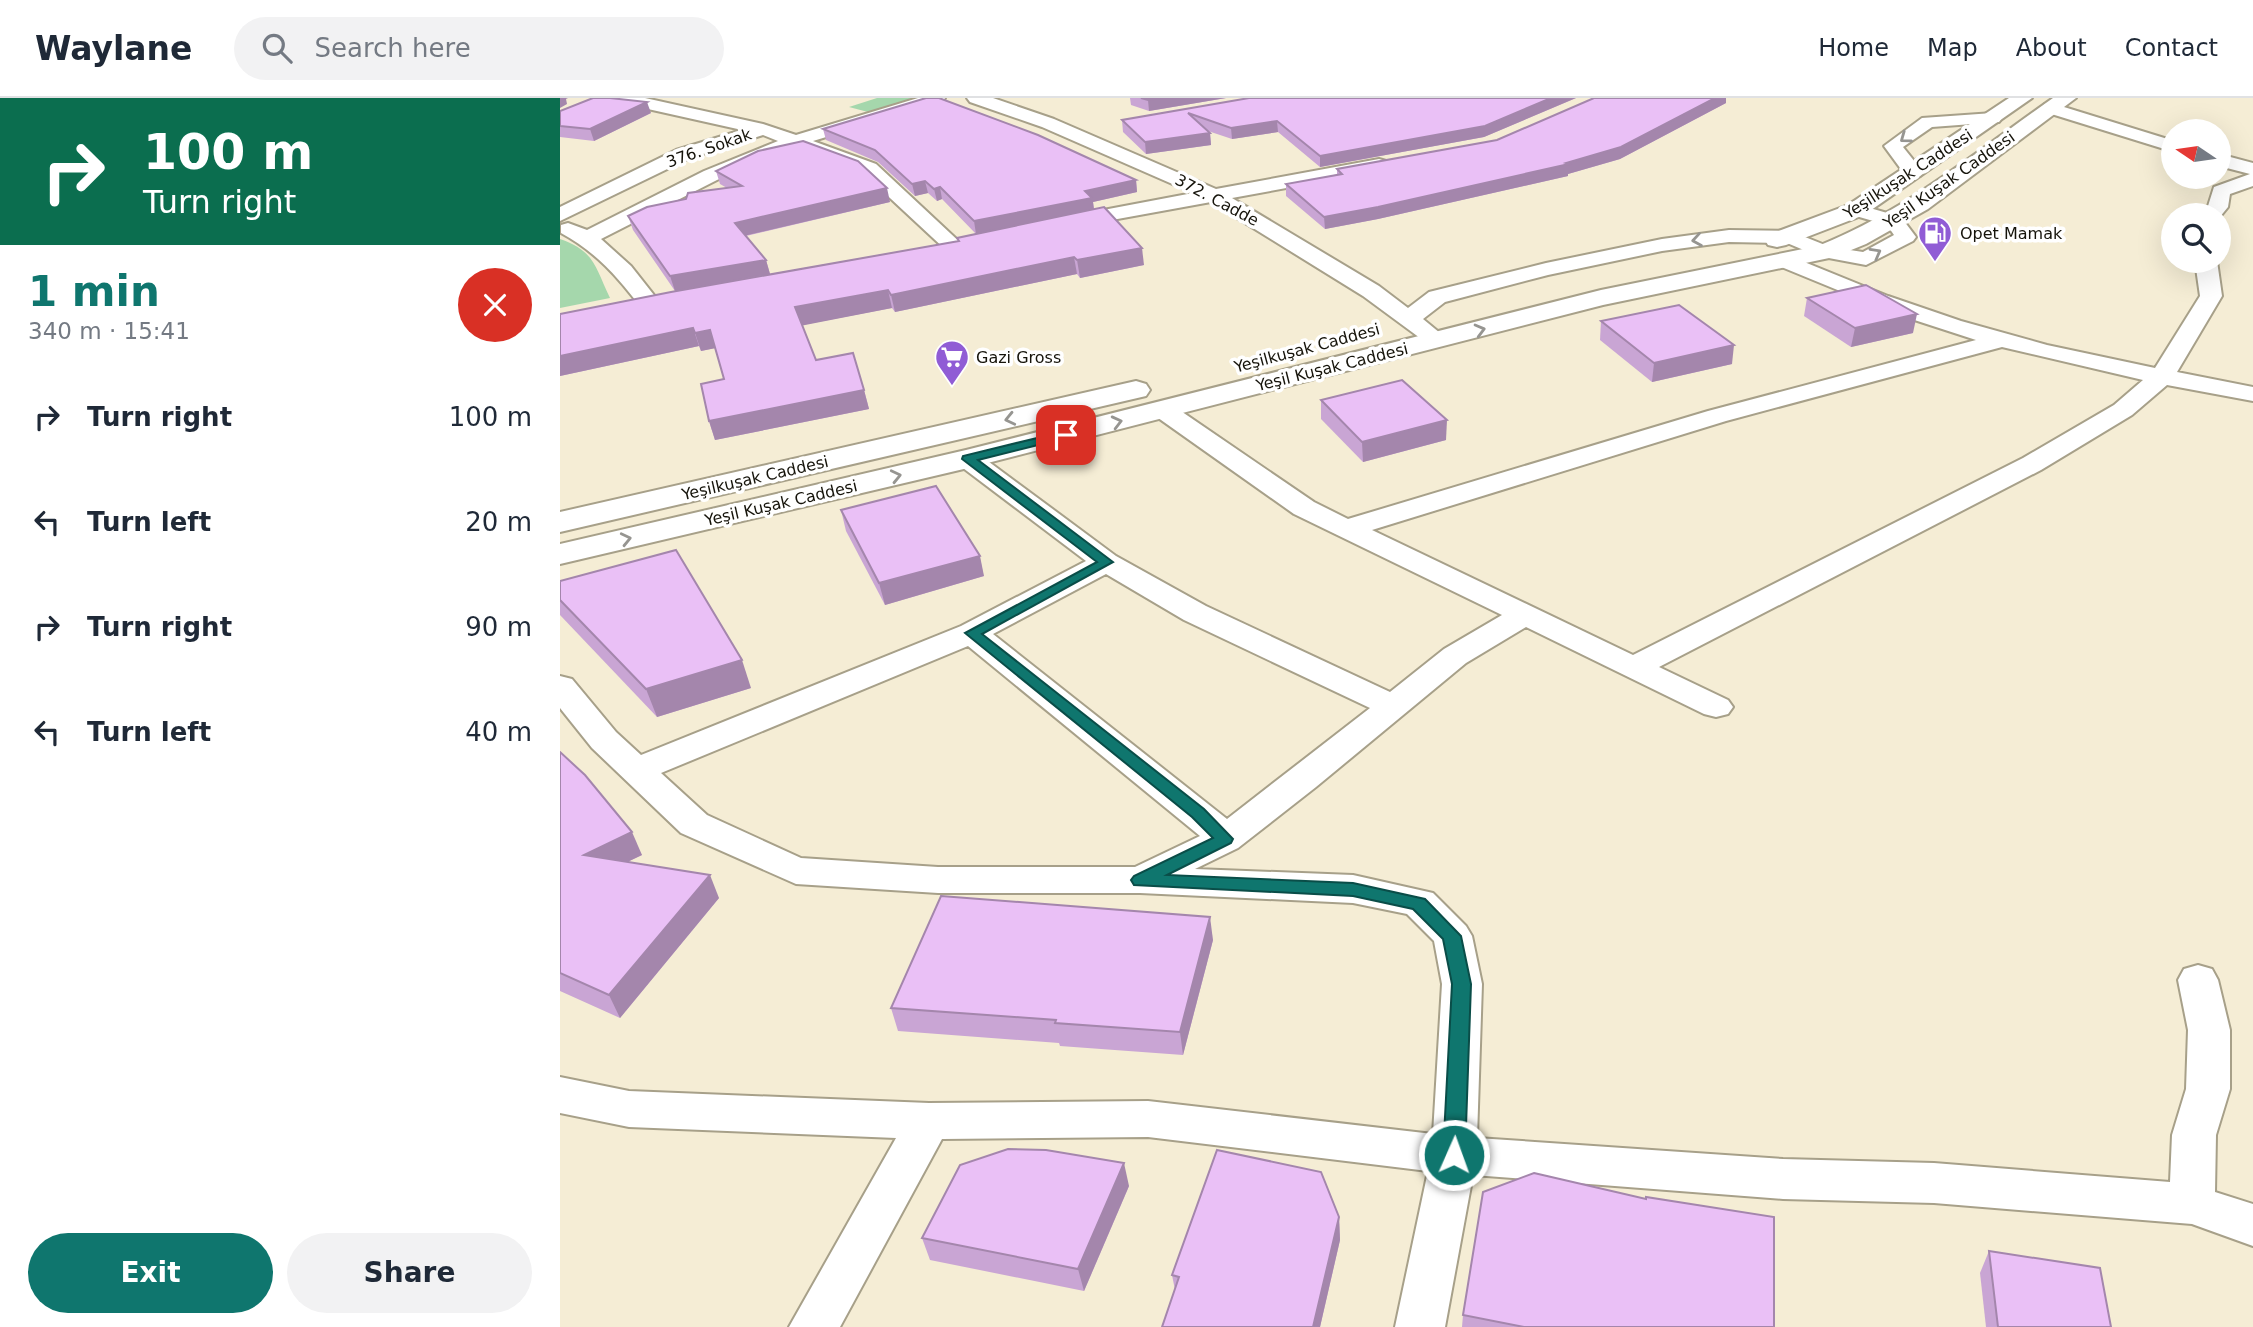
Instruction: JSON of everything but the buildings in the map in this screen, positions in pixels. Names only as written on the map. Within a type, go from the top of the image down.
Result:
[{"type":"main road","name":"Yeşilkuşak Caddesi","points":[[560,522],[1196,376],[1409,321],[1789,249],[1856,210],[2022,98]]},
{"type":"main road","name":"Yeşil Kuşak Caddesi","points":[[560,554],[968,459],[1789,249],[1825,252],[1853,242],[1894,221],[2059,103]]},
{"type":"street","points":[[621,98],[763,129],[869,168],[954,247]]},
{"type":"street","points":[[586,239],[658,201],[752,157],[795,141],[936,98]]},
{"type":"street","name":"372. Cadde","points":[[976,98],[1071,133],[1214,195],[1371,291],[1409,321],[1439,340]]},
{"type":"street","points":[[2059,103],[2161,142]]},
{"type":"street","name":"376. Sokak","points":[[560,215],[683,153],[788,121]]},
{"type":"street","points":[[1071,133],[1097,128]]},
{"type":"street","points":[[1045,227],[1398,161]]},
{"type":"street","points":[[2231,167],[2252,178]]},
{"type":"street","points":[[2219,203],[2221,191],[2252,178]]},
{"type":"street","points":[[1856,210],[1894,221]]},
{"type":"street","points":[[560,225],[586,239],[628,273],[650,304]]},
{"type":"street","points":[[928,253],[980,241]]},
{"type":"street","points":[[1789,249],[1869,297],[2003,340],[2162,377],[2253,394]]},
{"type":"street","points":[[1634,667],[2032,464],[2123,410],[2162,377],[2211,296],[2208,273]]},
{"type":"street","points":[[623,309],[677,300]]},
{"type":"street","points":[[1347,528],[1717,416],[2003,340]]},
{"type":"street","points":[[1163,410],[1304,508],[1716,707]]},
{"type":"street","points":[[968,459],[1106,562],[1195,613],[1394,706]]},
{"type":"street","points":[[637,770],[972,633],[1106,562]]},
{"type":"street","points":[[1140,880],[1225,839],[1455,656],[1526,614]]},
{"type":"street","points":[[972,633],[1198,813],[1225,839]]},
{"type":"street","points":[[560,686],[604,740],[694,824],[796,871],[938,880],[1140,880],[1353,889],[1419,903],[1452,936],[1462,984],[1454,1155],[1420,1327]]},
{"type":"street","points":[[2192,1204],[2194,1135],[2208,1089],[2209,1030],[2198,979]]},
{"type":"street","points":[[560,1095],[629,1109],[929,1121],[1148,1119],[1454,1155],[1783,1179],[1934,1183],[2192,1204],[2253,1225]]},
{"type":"street","points":[[814,1327],[929,1121]]},
{"type":"green space","points":[[877,98],[920,98],[868,112],[849,107]]},
{"type":"green space","points":[[560,239],[587,255],[597,269],[610,298],[560,308]]},
{"type":"place","name":"Opet Mamak","points":[[1935,263]]},
{"type":"place","name":"Gazi Gross","points":[[952,387]]},
{"type":"route","points":[[1066,435],[968,459],[1106,562],[972,633],[1198,813],[1225,839],[1140,880],[1353,889],[1419,903],[1452,936],[1462,984],[1454,1155]]}]
